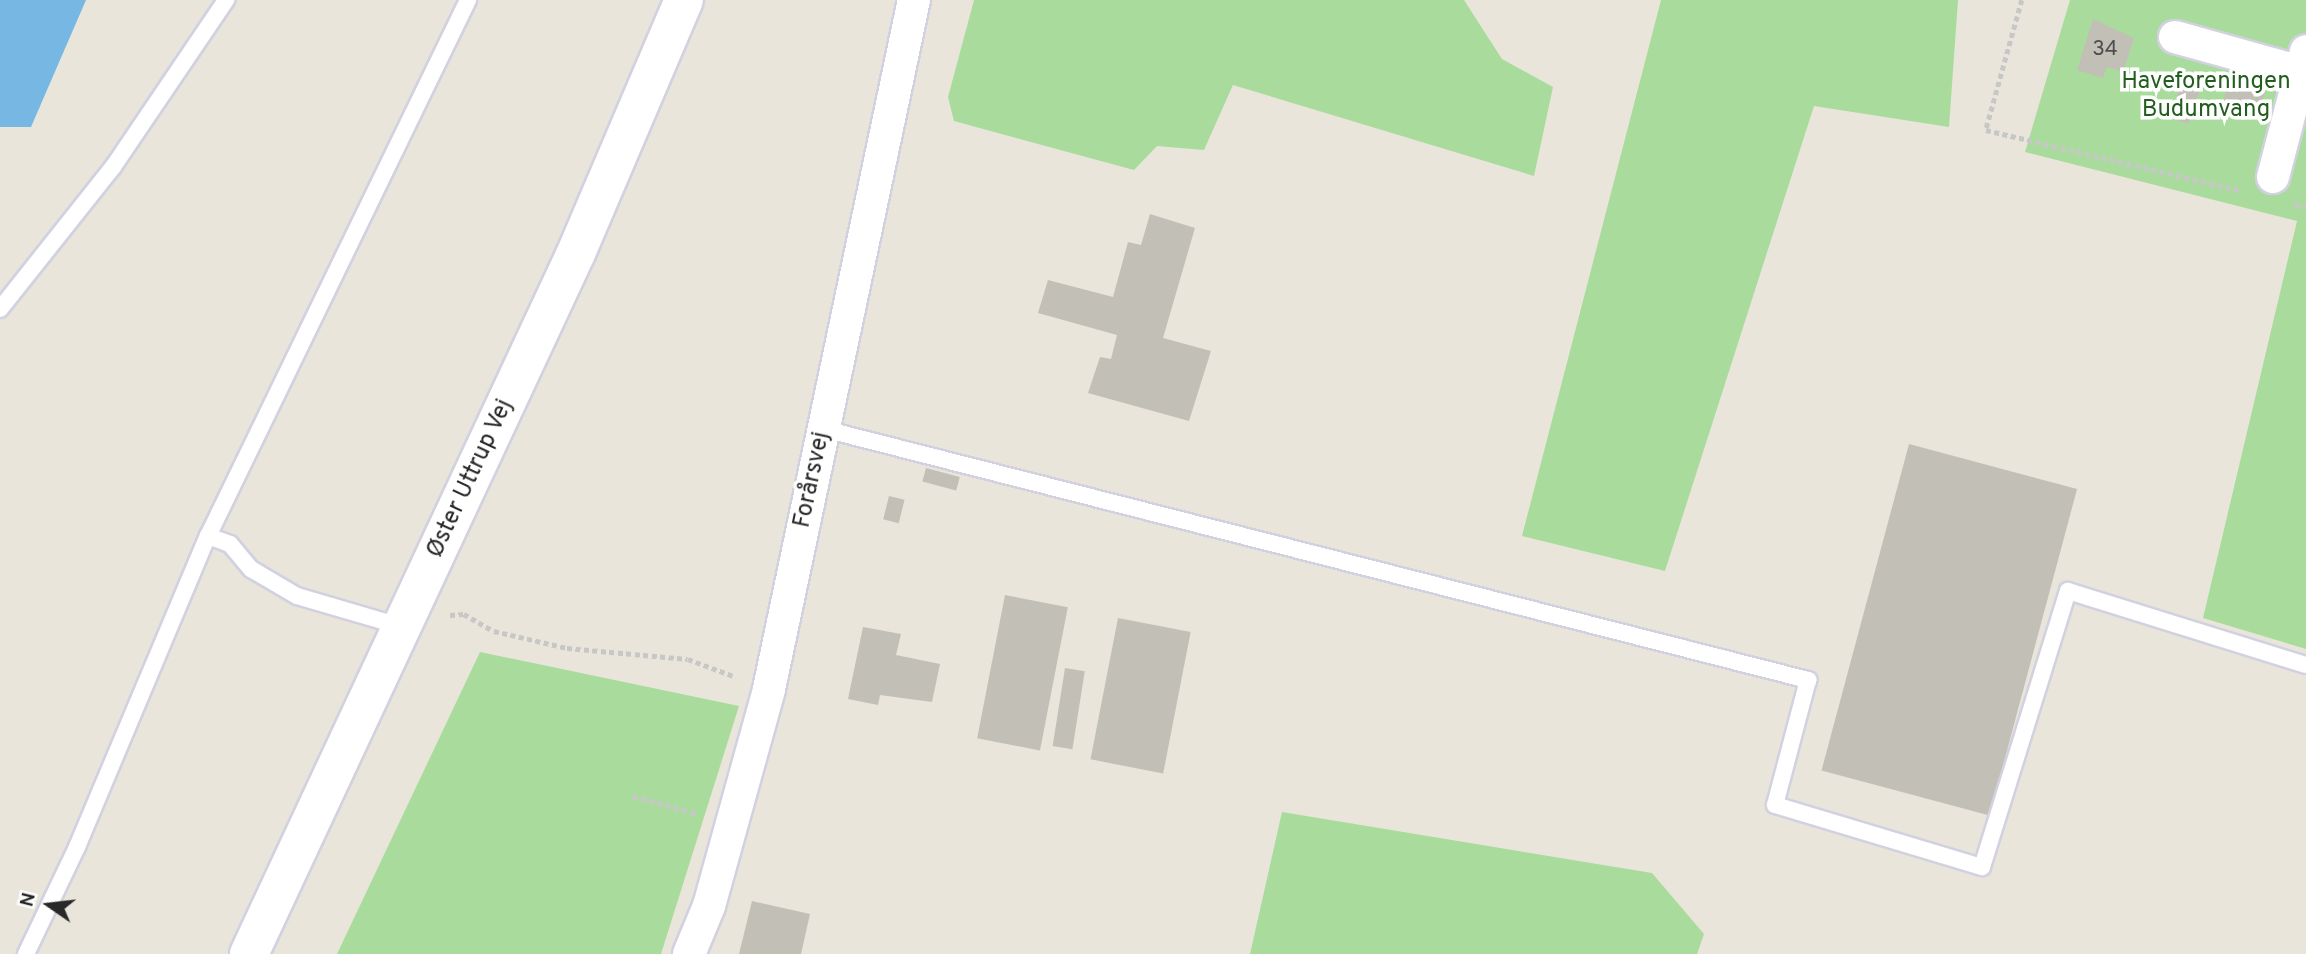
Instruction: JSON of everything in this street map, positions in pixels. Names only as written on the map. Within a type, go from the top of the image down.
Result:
[{"type":"street","name":"Øster Uttrup Vej","points":[[249,954],[576,253],[684,0]]},
{"type":"street","name":"Forårsvej","points":[[689,954],[709,906],[769,689],[914,0]]},
{"type":"street","points":[[2175,37],[2303,61],[2269,191]]},
{"type":"lane","points":[[0,309],[120,157],[226,0]]},
{"type":"lane","points":[[26,954],[82,835],[208,536],[468,0]]},
{"type":"lane","points":[[824,429],[1808,680],[1775,805],[1982,867],[2068,591],[2306,665]]},
{"type":"lane","points":[[208,536],[230,544],[250,569],[297,596],[403,627]]},
{"type":"path","points":[[2022,0],[1986,130],[2269,191],[2306,207]]},
{"type":"path","points":[[403,627],[464,614],[494,631],[567,648],[688,659],[769,689]]},
{"type":"path","points":[[633,796],[733,824]]},
{"type":"green space","points":[[974,0],[1464,0],[1502,59],[1553,87],[1534,176],[1233,85],[1204,150],[1157,146],[1134,170],[954,121],[948,97]]},
{"type":"green space","points":[[1661,0],[1958,0],[1949,127],[1814,106],[1665,571],[1522,536]]},
{"type":"green space","name":"Haveforeningen Budumvang","points":[[2070,0],[2306,0],[2306,649],[2203,618],[2297,221],[2025,152]]},
{"type":"green space","points":[[480,652],[739,706],[661,954],[337,954]]},
{"type":"green space","points":[[1282,812],[1652,873],[1704,934],[1697,954],[1250,954]]},
{"type":"water","points":[[0,0],[86,0],[31,127],[0,127]]},
{"type":"building","points":[[2093,19],[2134,38],[2123,72],[2107,67],[2103,78],[2077,70]]},
{"type":"building","points":[[2184,74],[2203,80],[2189,124],[2170,118]]},
{"type":"building","points":[[2228,83],[2265,93],[2260,110],[2223,100]]},
{"type":"building","points":[[1150,214],[1195,228],[1163,338],[1211,351],[1189,421],[1088,393],[1100,357],[1111,359],[1117,335],[1038,313],[1048,280],[1113,297],[1128,242],[1141,245]]},
{"type":"building","points":[[1909,444],[2077,489],[1990,816],[1822,770]]},
{"type":"building","points":[[926,468],[960,477],[956,491],[922,482]]},
{"type":"building","points":[[889,496],[905,500],[899,523],[883,519]]},
{"type":"building","points":[[1005,595],[1068,607],[1040,751],[977,738]]},
{"type":"building","points":[[1118,618],[1191,632],[1163,773],[1091,759]]},
{"type":"building","points":[[863,627],[901,634],[896,655],[940,664],[932,702],[880,695],[878,705],[848,699]]},
{"type":"building","points":[[1065,668],[1085,671],[1072,749],[1053,746]]},
{"type":"building","points":[[752,901],[810,914],[801,954],[739,954]]}]
